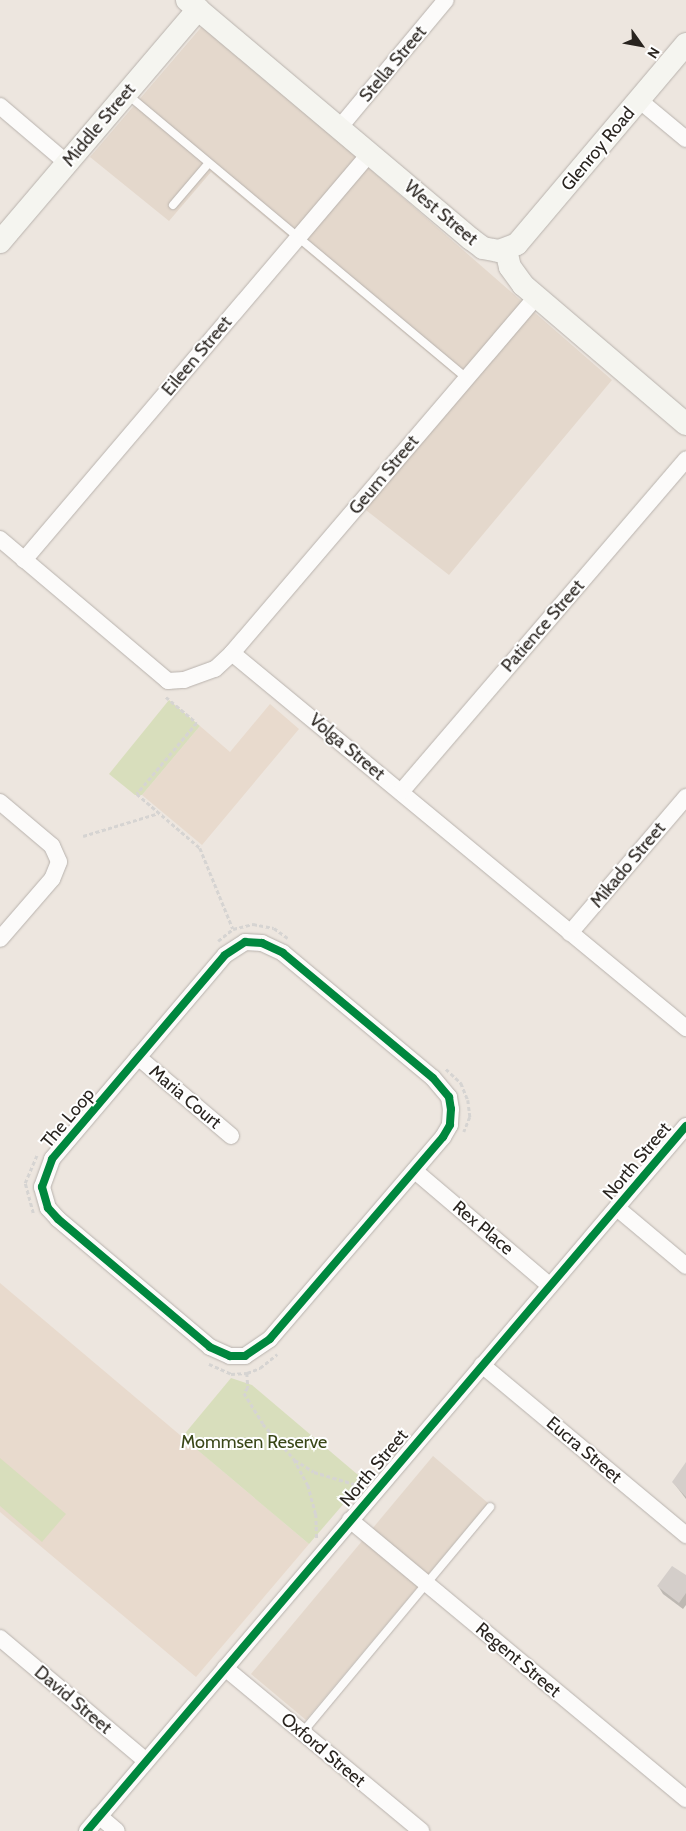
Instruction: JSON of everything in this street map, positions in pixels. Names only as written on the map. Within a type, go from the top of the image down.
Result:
[{"type":"street","name":"Stella Street","points":[[340,127],[446,0]]},
{"type":"street","name":"West Street","points":[[193,5],[478,245],[490,250],[506,250]]},
{"type":"street","name":"Middle Street","points":[[0,242],[126,94],[193,5]]},
{"type":"street","name":"Glenroy Road","points":[[506,250],[522,239],[686,44]]},
{"type":"street","points":[[639,100],[686,139]]},
{"type":"street","points":[[0,106],[67,163]]},
{"type":"street","name":"Eileen Street","points":[[24,560],[370,153]]},
{"type":"street","points":[[506,250],[517,278],[536,297],[686,424]]},
{"type":"street","name":"Geum Street","points":[[232,653],[536,297]]},
{"type":"street","name":"Patience Street","points":[[401,792],[686,459]]},
{"type":"street","points":[[0,539],[168,680],[184,680],[215,669],[232,653]]},
{"type":"street","name":"Volga Street","points":[[232,653],[686,1028]]},
{"type":"street","name":"Mikado Street","points":[[570,933],[686,797]]},
{"type":"street","points":[[0,802],[52,846],[59,857],[58,869],[0,939]]},
{"type":"street","name":"The Loop","points":[[245,942],[273,946],[433,1078],[449,1097],[450,1125],[415,1171],[270,1339],[245,1356],[221,1354],[58,1218],[44,1199],[46,1171],[52,1159],[231,948],[245,942]]},
{"type":"street","name":"Maria Court","points":[[138,1057],[231,1136]]},
{"type":"street","name":"North Street","points":[[87,1831],[686,1126]]},
{"type":"street","name":"Rex Place","points":[[415,1171],[550,1286]]},
{"type":"street","points":[[617,1208],[686,1266]]},
{"type":"street","name":"Eucra Street","points":[[482,1365],[686,1536]]},
{"type":"street","name":"Regent Street","points":[[350,1520],[686,1799]]},
{"type":"street","name":"David Street","points":[[0,1638],[146,1762]]},
{"type":"street","name":"Oxford Street","points":[[225,1668],[421,1831]]},
{"type":"street","points":[[99,1816],[117,1831]]},
{"type":"lane","points":[[126,94],[466,378]]},
{"type":"lane","points":[[173,205],[208,164]]},
{"type":"lane","points":[[302,1733],[490,1507]]},
{"type":"path","points":[[166,697],[197,723],[136,794],[200,848],[234,929]]},
{"type":"path","points":[[83,836],[159,813]]},
{"type":"path","points":[[214,945],[234,929],[265,925],[294,943]]},
{"type":"path","points":[[439,1063],[461,1082],[468,1100],[470,1117],[463,1135]]},
{"type":"path","points":[[38,1220],[27,1200],[25,1183],[30,1165],[39,1152]]},
{"type":"path","points":[[206,1362],[231,1374],[247,1373],[267,1363],[283,1346]]},
{"type":"path","points":[[247,1373],[248,1388],[244,1393],[263,1424],[294,1459],[314,1472],[361,1487]]},
{"type":"path","points":[[294,1459],[313,1498],[316,1539],[323,1531]]},
{"type":"path","points":[[354,1494],[365,1482]]},
{"type":"shaded area","points":[[204,24],[612,380],[449,575],[362,507],[462,381],[211,172],[169,221],[90,157]]},
{"type":"shaded area","points":[[270,704],[299,729],[202,845],[142,795],[200,726],[230,752]]},
{"type":"shaded area","points":[[0,1283],[309,1544],[196,1677],[0,1512]]},
{"type":"shaded area","points":[[433,1456],[488,1503],[306,1720],[251,1674]]},
{"type":"green space","points":[[169,700],[200,726],[142,795],[135,795],[109,774]]},
{"type":"green space","name":"Mommsen Reserve","points":[[231,1378],[252,1385],[364,1480],[309,1544],[182,1437]]},
{"type":"green space","points":[[0,1458],[66,1514],[42,1542],[0,1506]]},
{"type":"building","points":[[686,1462],[686,1497],[672,1482]]},
{"type":"building","points":[[672,1566],[686,1575],[686,1593],[679,1603],[657,1586]]},
{"type":"cycle path","points":[[245,942],[262,943],[283,953],[433,1078],[449,1097],[451,1109],[450,1125],[443,1137],[270,1339],[245,1356],[230,1356],[210,1347],[58,1219],[48,1208],[42,1187],[52,1159],[225,955],[245,942]]},
{"type":"cycle path","points":[[87,1831],[686,1126]]}]
